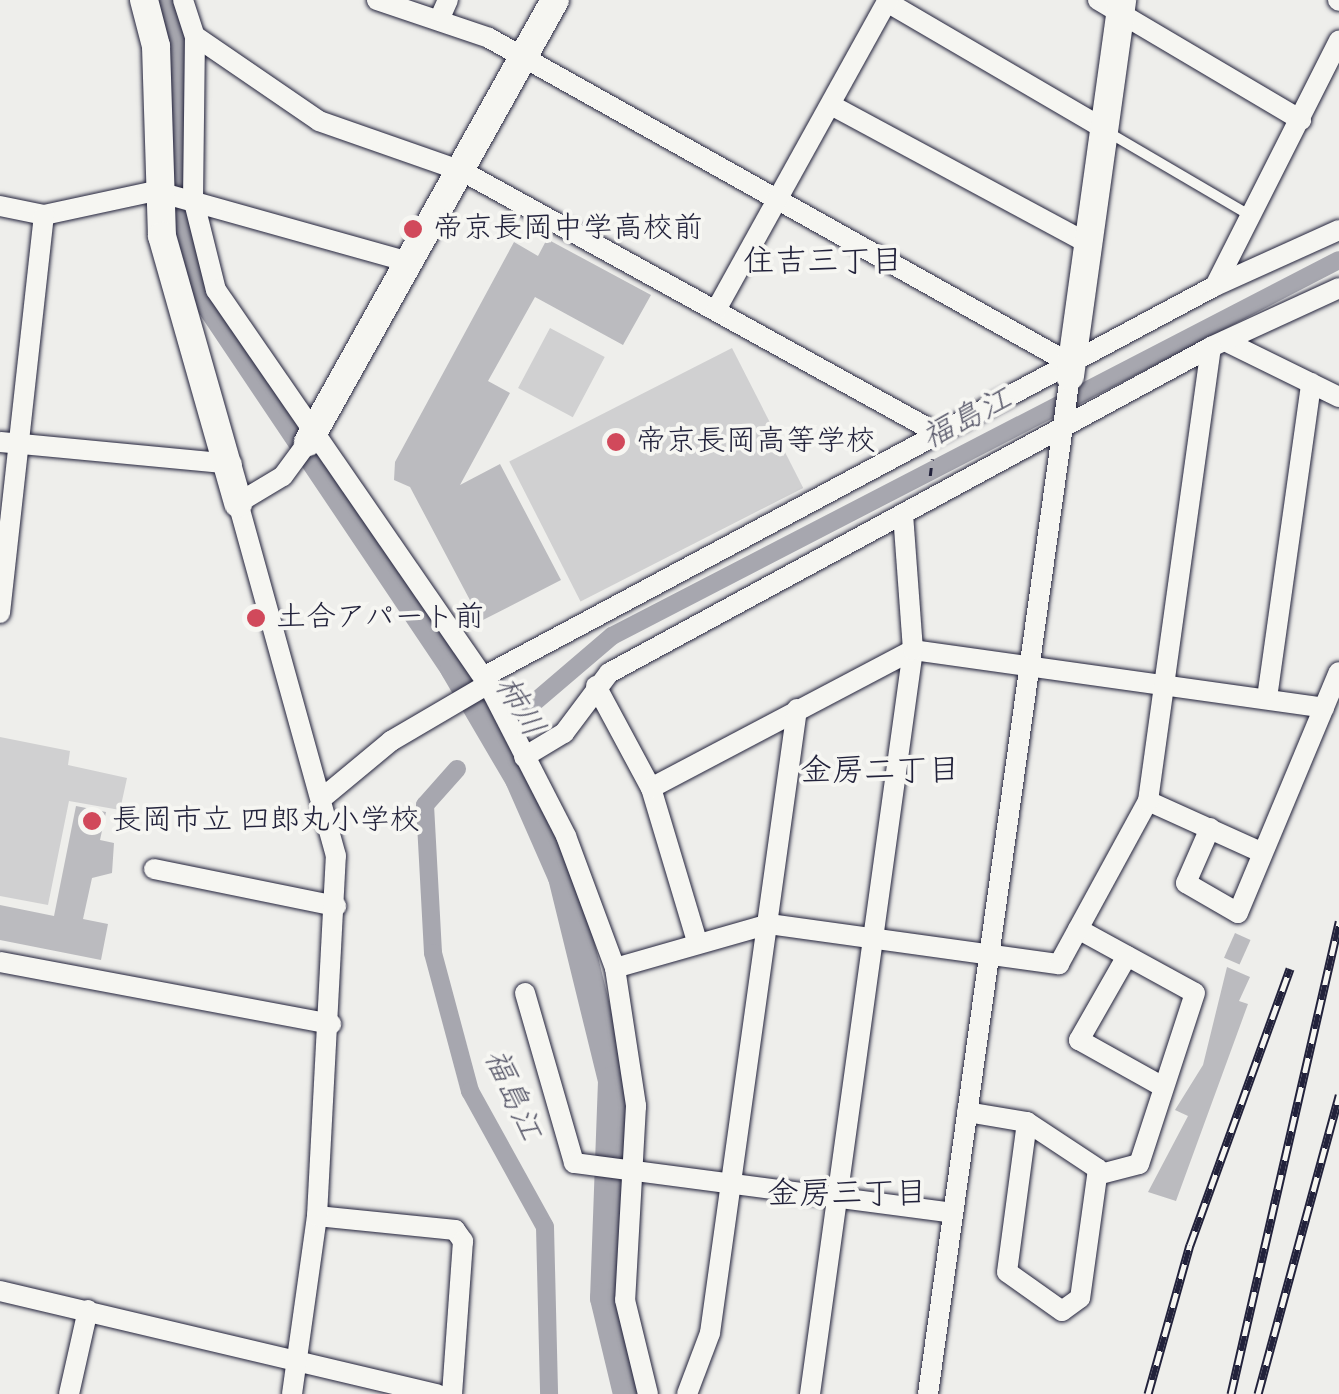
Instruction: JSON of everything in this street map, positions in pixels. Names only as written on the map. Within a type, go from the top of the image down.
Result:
[{"type":"street","points":[[144,0],[156,46],[155,191],[232,464],[238,504],[326,795],[336,906],[331,1024],[317,1216],[302,1356],[292,1394]]},
{"type":"street","points":[[184,0],[194,36],[193,198],[223,303],[484,683],[578,862],[615,968],[634,1170],[624,1300],[648,1394]]},
{"type":"street","points":[[377,0],[443,10],[1072,370]]},
{"type":"street","points":[[238,504],[292,466],[311,436],[555,0]]},
{"type":"street","points":[[716,310],[888,1],[1104,129]]},
{"type":"street","points":[[928,1394],[1072,370],[1104,129],[1113,4],[1301,120]]},
{"type":"street","points":[[194,36],[319,121],[462,170],[716,310],[935,443]]},
{"type":"street","points":[[1215,286],[1339,40]]},
{"type":"street","points":[[831,105],[1088,243]]},
{"type":"street","points":[[0,206],[44,215],[155,191],[193,198],[410,262]]},
{"type":"street","points":[[0,613],[10,443],[44,215]]},
{"type":"street","points":[[326,795],[484,683],[1072,370],[1215,286],[1339,230]]},
{"type":"street","points":[[524,756],[564,733],[596,686],[1064,422],[1339,288]]},
{"type":"street","points":[[1218,344],[1339,397]]},
{"type":"street","points":[[615,968],[696,941],[770,924],[875,935],[1059,964],[1148,800],[1218,344]]},
{"type":"street","points":[[1267,698],[1311,383]]},
{"type":"street","points":[[10,443],[232,464]]},
{"type":"street","points":[[810,1394],[913,650],[903,514]]},
{"type":"street","points":[[652,788],[913,650],[1324,708]]},
{"type":"street","points":[[1210,828],[1186,883],[1238,913],[1339,672]]},
{"type":"street","points":[[596,686],[652,788],[696,941]]},
{"type":"street","points":[[687,1394],[710,1333],[797,709]]},
{"type":"street","points":[[1148,800],[1261,852]]},
{"type":"street","points":[[154,870],[336,906]]},
{"type":"street","points":[[1078,928],[1195,993],[1139,1164],[1097,1175]]},
{"type":"street","points":[[1127,956],[1080,1040],[1162,1087]]},
{"type":"street","points":[[0,962],[331,1024]]},
{"type":"street","points":[[525,992],[574,1163],[953,1213]]},
{"type":"street","points":[[967,1112],[1027,1122],[1097,1175]]},
{"type":"street","points":[[1027,1122],[1007,1272],[1062,1310],[1080,1298],[1097,1175]]},
{"type":"street","points":[[317,1216],[456,1230],[463,1241],[452,1394]]},
{"type":"street","points":[[0,1290],[302,1356],[436,1394]]},
{"type":"street","points":[[69,1394],[88,1310]]},
{"type":"lane","points":[[1104,129],[1252,216]]},
{"type":"path","points":[[928,494],[935,443]]},
{"type":"shaded area","points":[[550,328],[605,357],[573,417],[518,388]]},
{"type":"shaded area","points":[[732,348],[803,488],[581,601],[509,461]]},
{"type":"shaded area","points":[[0,737],[70,751],[68,765],[127,778],[120,810],[69,801],[48,905],[0,896]]},
{"type":"building","points":[[547,239],[651,295],[623,345],[535,297],[488,381],[510,393],[460,485],[500,464],[561,580],[481,621],[410,487],[394,480],[395,462],[514,242],[538,256]]},
{"type":"building","points":[[76,806],[106,812],[100,840],[114,843],[112,873],[92,878],[83,919],[108,924],[101,960],[0,940],[0,905],[54,916]]},
{"type":"building","points":[[1235,933],[1251,940],[1240,965],[1224,958]]},
{"type":"building","points":[[1227,967],[1250,977],[1239,1001],[1248,1004],[1176,1201],[1148,1192],[1188,1116],[1175,1110],[1203,1065]]},
{"type":"waterway","name":"柿川","points":[[167,0],[179,56],[179,209],[198,285],[455,668],[520,779],[563,877],[613,1081],[605,1298],[628,1394]]},
{"type":"waterway","name":"福島江","points":[[530,706],[612,636],[1339,260]]},
{"type":"waterway","name":"福島江","points":[[457,769],[425,805],[433,953],[470,1091],[545,1227],[549,1394]]},
{"type":"railway","points":[[1231,1394],[1339,921]]},
{"type":"railway","points":[[1148,1394],[1190,1245],[1290,969]]},
{"type":"railway","points":[[1258,1394],[1339,1095]]},
{"type":"place","name":"帝京長岡中学高校前","points":[[413,229]]},
{"type":"place","name":"帝京長岡高等学校","points":[[616,442]]},
{"type":"place","name":"土合アパート前","points":[[256,618]]},
{"type":"place","name":"長岡市立 四郎丸小学校","points":[[92,821]]},
{"type":"district","name":"住吉三丁目","points":[[823,262]]},
{"type":"district","name":"金房二丁目","points":[[880,771]]},
{"type":"district","name":"金房三丁目","points":[[847,1194]]}]
